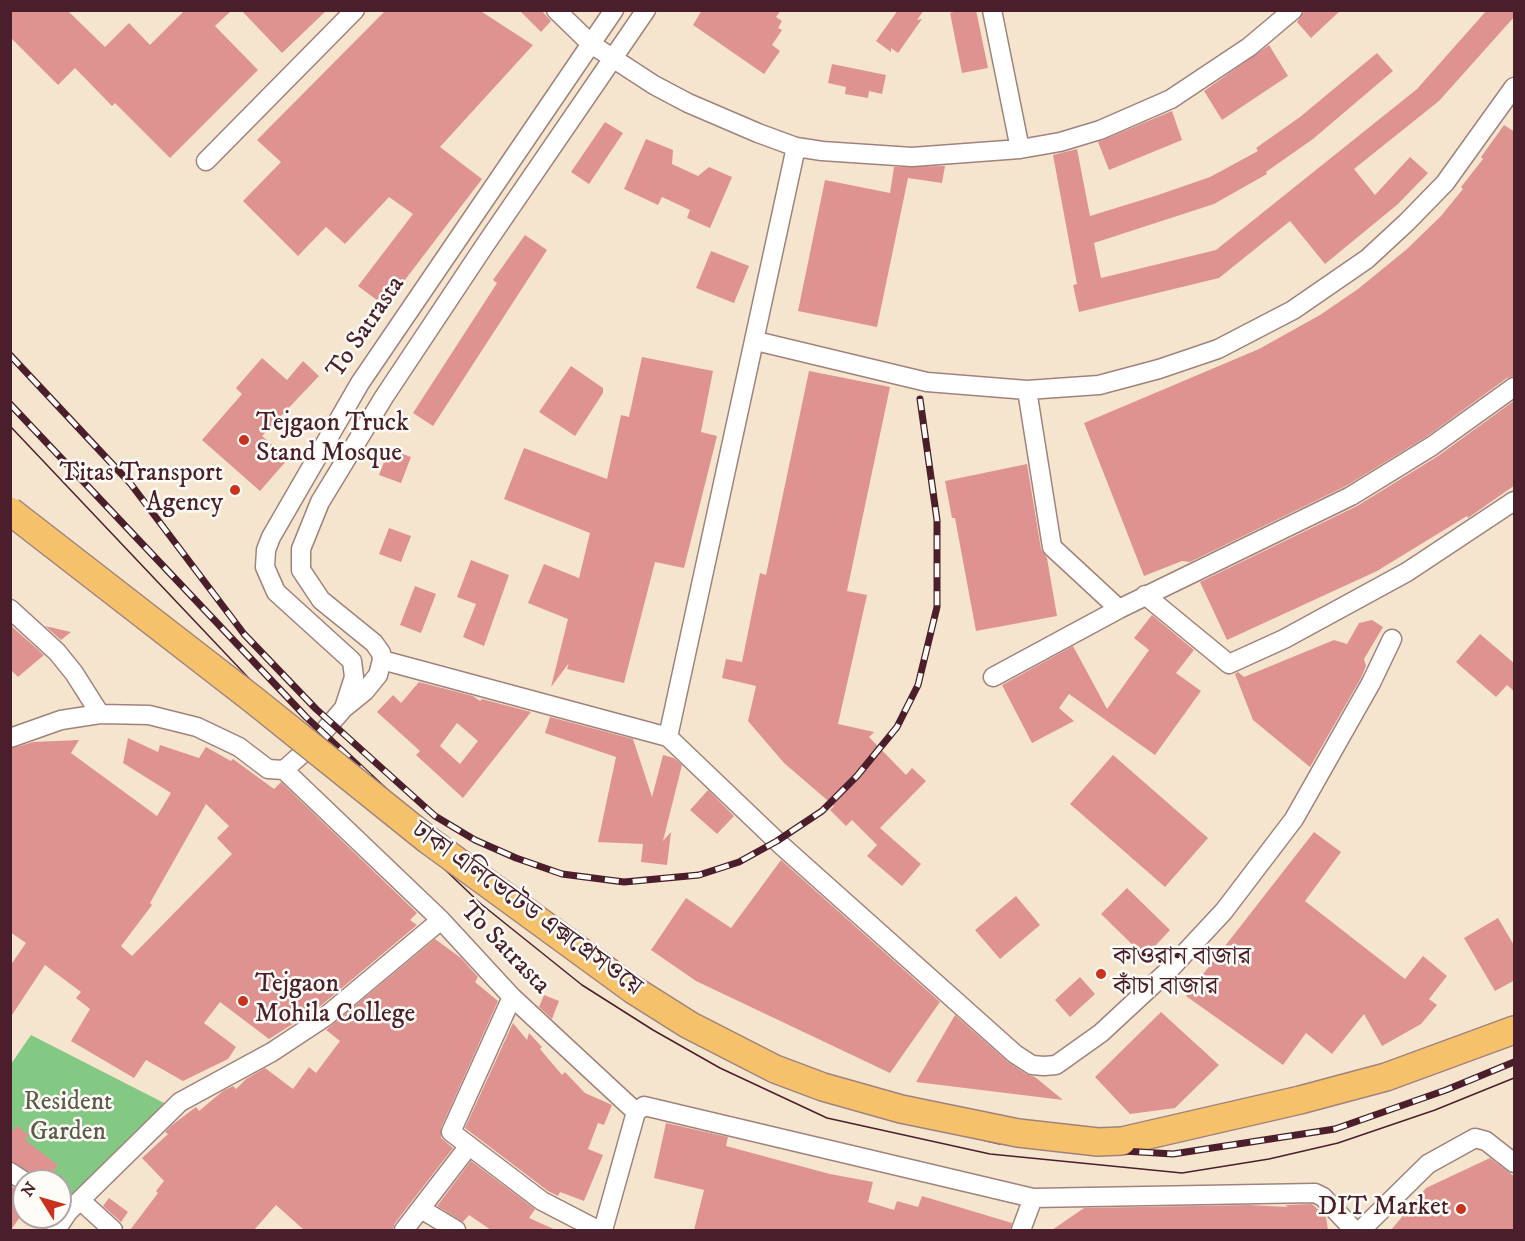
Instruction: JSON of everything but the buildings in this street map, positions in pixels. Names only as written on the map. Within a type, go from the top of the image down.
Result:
[{"type":"highway","name":"ঢাকা এলিভেটেড এক্সপ্রেসওয়ে","points":[[10,511],[255,701],[428,840],[632,989],[688,1025],[775,1070],[823,1087],[901,1109],[1018,1133],[1098,1142],[1122,1141],[1300,1100],[1386,1077],[1515,1030]]},
{"type":"street","points":[[206,161],[355,10]]},
{"type":"street","points":[[556,10],[591,44],[612,59],[688,104],[796,147],[912,157],[1020,149],[1060,142],[1100,130],[1171,99],[1249,47],[1293,10]]},
{"type":"street","name":"To Satrasta","points":[[344,708],[354,677],[352,662],[276,592],[266,567],[266,550],[271,537],[360,383],[614,10]]},
{"type":"street","points":[[10,738],[61,720],[100,714],[149,715],[174,720],[222,737],[268,769],[284,770],[372,682],[382,660],[381,653],[374,643],[321,600],[301,570],[301,549],[320,502],[384,398],[646,10]]},
{"type":"street","points":[[992,10],[1020,149]]},
{"type":"street","points":[[756,341],[927,382],[1027,390],[1099,385],[1159,369],[1218,349],[1293,310],[1367,259],[1444,183],[1515,87]]},
{"type":"street","points":[[668,737],[756,341],[796,147]]},
{"type":"street","points":[[360,383],[384,398]]},
{"type":"street","points":[[993,677],[1119,609],[1351,496],[1432,446],[1515,387]]},
{"type":"street","points":[[1027,390],[1052,547],[1119,609]]},
{"type":"street","points":[[1146,596],[1229,664],[1284,639],[1407,572],[1515,501]]},
{"type":"street","points":[[271,537],[301,549]]},
{"type":"street","points":[[10,609],[57,652],[74,673],[100,714]]},
{"type":"street","points":[[382,660],[668,737],[781,844],[1015,1054],[1032,1065],[1044,1066],[1056,1065],[1101,1033],[1170,969],[1224,911],[1294,819],[1392,639]]},
{"type":"street","name":"To Satrasta","points":[[284,770],[441,920],[513,997],[636,1112]]},
{"type":"street","points":[[72,1203],[180,1102],[272,1052],[325,1017],[441,920]]},
{"type":"street","points":[[513,997],[451,1132],[468,1147],[542,1200],[598,1230]]},
{"type":"street","points":[[603,1230],[636,1112],[644,1106],[1033,1198],[1306,1192],[1323,1197],[1354,1230]]},
{"type":"street","points":[[1361,1230],[1428,1164],[1475,1138],[1486,1141],[1515,1163]]},
{"type":"street","points":[[404,1230],[468,1147]]},
{"type":"street","points":[[1021,1230],[1033,1198]]},
{"type":"street","points":[[72,1208],[113,1230]]},
{"type":"street","points":[[421,1209],[456,1230]]},
{"type":"green space","name":"Resident Garden","points":[[31,1035],[170,1106],[72,1196],[72,1169],[11,1169],[11,1064]]},
{"type":"tram line","points":[[10,426],[296,728],[481,904],[582,985],[653,1030],[720,1068],[827,1118],[990,1154],[1182,1173],[1269,1159],[1338,1143],[1435,1110],[1514,1078]]},
{"type":"railway","points":[[10,355],[130,483],[244,634],[316,709],[435,816],[475,840],[516,858],[562,874],[624,882],[699,875],[739,862],[777,841],[822,811],[857,776],[897,727],[918,685],[937,607],[937,520],[920,399]]},
{"type":"railway","points":[[10,404],[306,717],[492,891],[624,994],[657,1017],[726,1056],[833,1101],[999,1141],[1173,1154],[1335,1129],[1446,1090],[1514,1062]]},
{"type":"place","name":"Tejgaon Truck Stand Mosque","points":[[244,440]]},
{"type":"place","name":"Titas Transport Agency","points":[[235,490]]},
{"type":"place","name":"কাওরান বাজার কাঁচা বাজার","points":[[1101,974]]},
{"type":"place","name":"Tejgaon Mohila College","points":[[243,1001]]},
{"type":"place","name":"DIT Market","points":[[1461,1209]]}]
